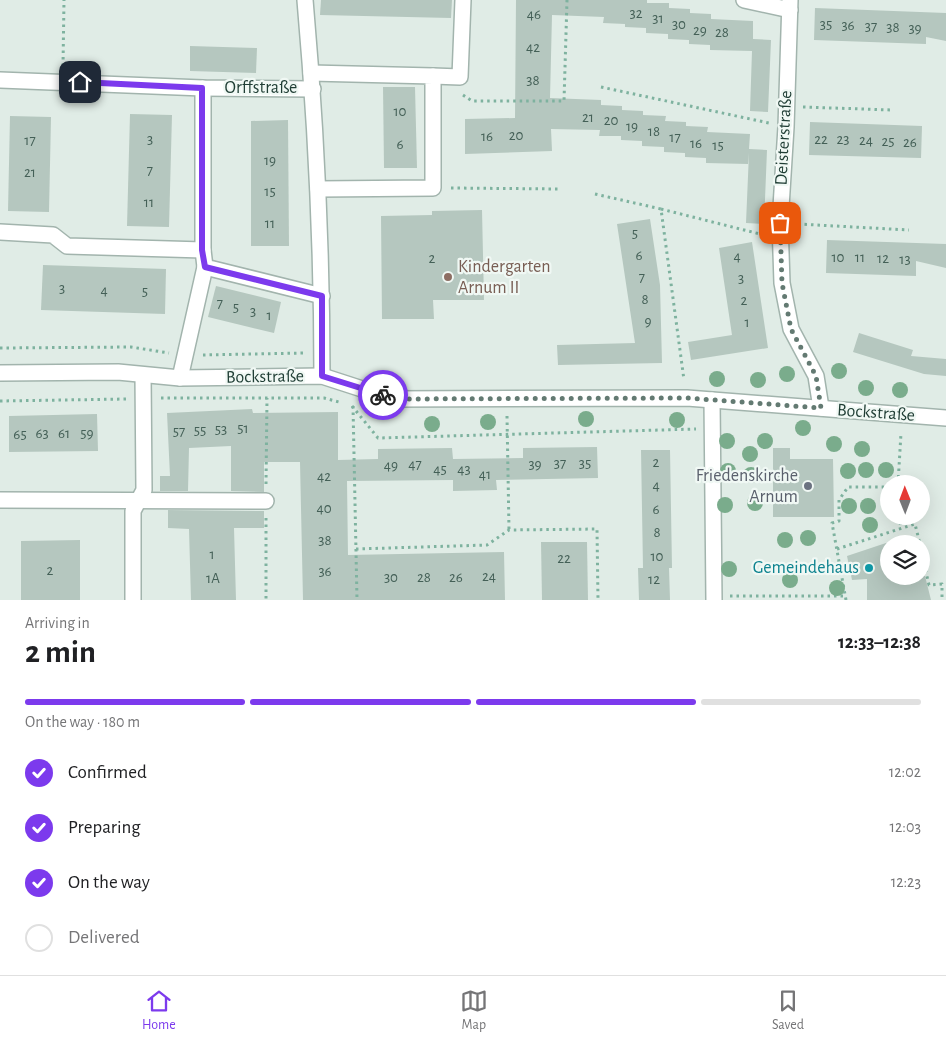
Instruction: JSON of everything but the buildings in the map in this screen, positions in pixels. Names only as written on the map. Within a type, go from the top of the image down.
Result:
[{"type":"street","points":[[306,0],[318,189],[322,296],[322,376]]},
{"type":"street","points":[[311,73],[460,77],[463,0]]},
{"type":"street","name":"Deisterstraße","points":[[744,0],[790,5],[786,126],[780,223],[782,283],[791,329],[816,376],[821,408]]},
{"type":"street","points":[[318,189],[433,188],[433,76]]},
{"type":"street","name":"Orffstraße","points":[[0,80],[202,88],[313,89]]},
{"type":"street","points":[[180,378],[205,267],[202,250],[202,88]]},
{"type":"street","points":[[0,232],[53,235],[67,246],[202,250]]},
{"type":"street","points":[[205,267],[322,296]]},
{"type":"street","name":"Bockstraße","points":[[0,373],[118,372],[180,378],[322,376],[393,399],[507,397],[687,398],[946,418]]},
{"type":"street","points":[[133,600],[133,511],[144,490],[143,375]]},
{"type":"street","points":[[712,400],[714,598]]},
{"type":"street","points":[[0,500],[266,501]]},
{"type":"path","points":[[62,82],[64,0]]},
{"type":"path","points":[[433,76],[472,101],[564,101],[567,0]]},
{"type":"path","points":[[602,87],[786,126]]},
{"type":"path","points":[[786,106],[892,110]]},
{"type":"path","points":[[433,188],[560,189]]},
{"type":"path","points":[[595,194],[661,208],[780,239]]},
{"type":"path","points":[[661,208],[687,398]]},
{"type":"path","points":[[780,223],[909,230]]},
{"type":"path","points":[[0,348],[131,347],[185,356],[322,353]]},
{"type":"path","points":[[356,386],[353,406],[357,600]]},
{"type":"path","points":[[507,397],[509,530]]},
{"type":"path","points":[[0,400],[324,398],[353,406],[378,438],[712,429]]},
{"type":"path","points":[[899,475],[901,414]]},
{"type":"path","points":[[714,598],[846,598],[832,523],[839,521],[839,500],[848,487],[880,487]]},
{"type":"path","points":[[837,549],[915,524],[918,535]]},
{"type":"path","points":[[356,549],[487,546],[509,530],[597,529],[598,600]]},
{"type":"path","points":[[930,584],[942,584],[942,600]]},
{"type":"way so far","points":[[383,395],[393,399],[507,397],[687,398],[821,408],[816,376],[791,329],[782,283],[780,223]]},
{"type":"place","name":"Kindergarten Arnum II","points":[[448,277]]},
{"type":"place","name":"Friedenskirche Arnum","points":[[808,486]]},
{"type":"place","name":"Gemeindehaus","points":[[869,568]]},
{"type":"route","points":[[80,82],[202,88],[202,250],[205,267],[322,296],[322,376],[383,395]]}]
